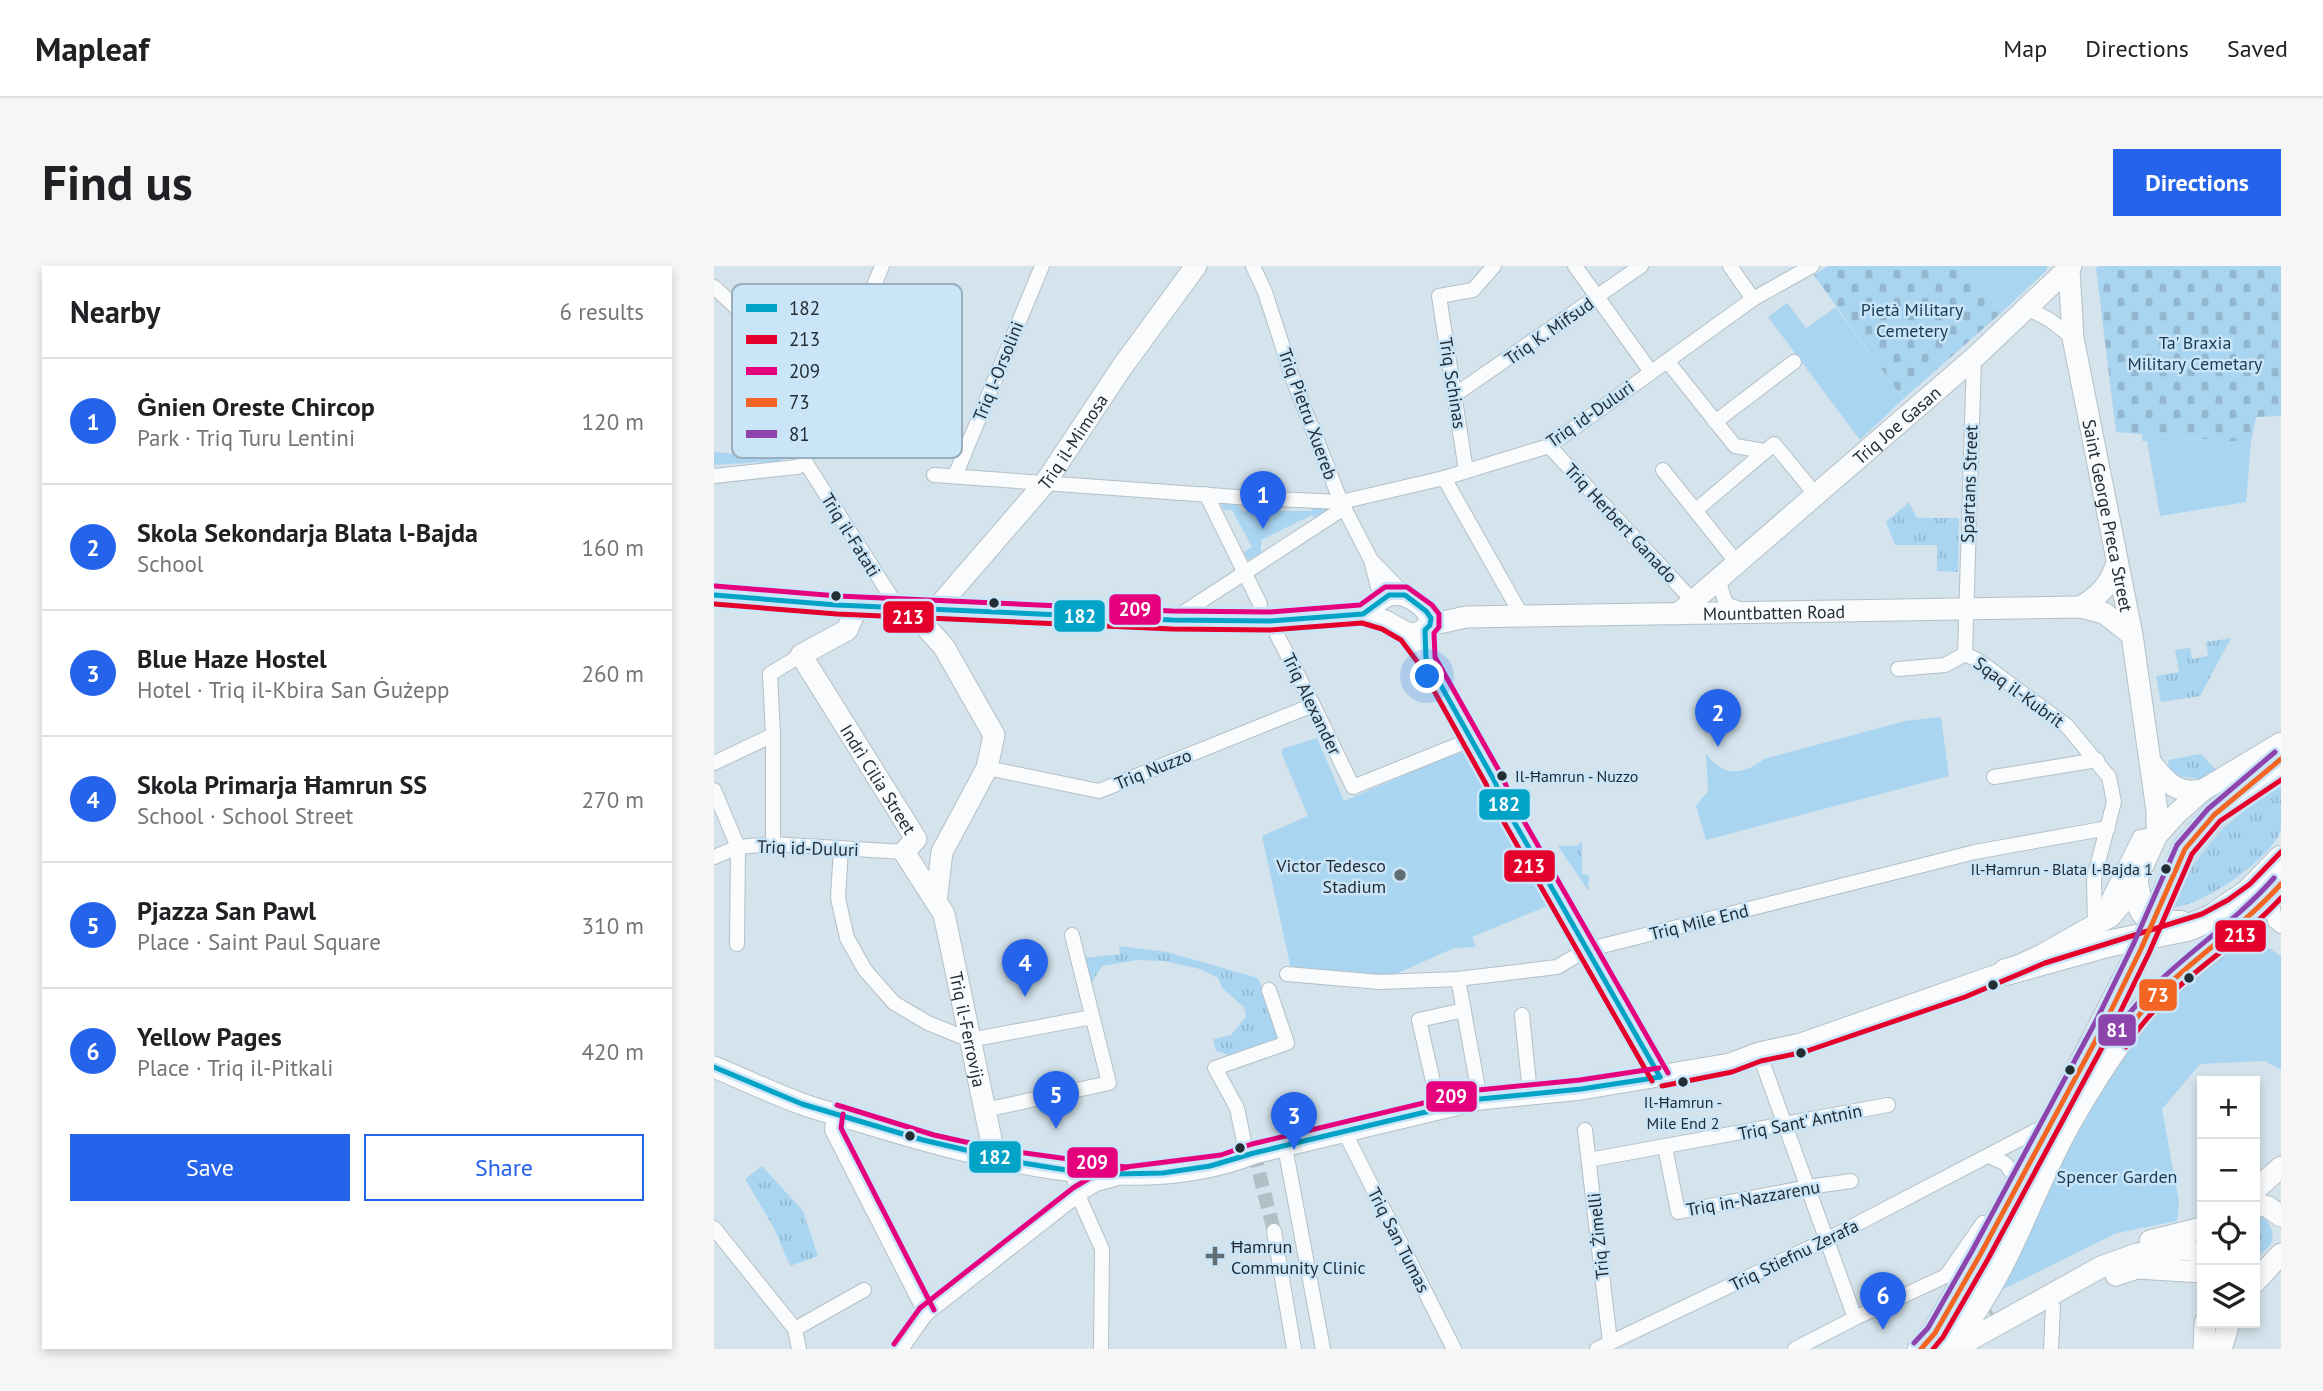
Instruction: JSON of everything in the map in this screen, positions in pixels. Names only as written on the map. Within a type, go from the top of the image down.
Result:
[{"type":"highway","points":[[2237,901],[2180,924],[2158,923],[2157,912],[2185,849],[2214,815],[2281,759]]},
{"type":"highway","points":[[2235,799],[2281,771]]},
{"type":"highway","points":[[2042,955],[2157,912],[2217,897],[2259,865],[2281,837]]},
{"type":"highway","points":[[2006,972],[2106,944],[2187,928],[2211,918],[2237,901],[2260,882],[2281,859]]},
{"type":"highway","points":[[2135,883],[2140,905],[2157,912]]},
{"type":"highway","points":[[1948,1349],[2001,1264],[2067,1124],[2126,1030],[2171,980],[2276,890]]},
{"type":"highway","points":[[1922,1349],[1935,1333],[2016,1180],[2037,1152],[2104,1026],[2141,949]]},
{"type":"street","points":[[875,284],[882,266]]},
{"type":"street","name":"Triq l-Orsolini","points":[[956,476],[1042,266]]},
{"type":"street","name":"Triq il-Mimosa","points":[[937,608],[1045,483],[1122,367],[1196,266]]},
{"type":"street","name":"Triq Schinas","points":[[1466,471],[1439,296],[1473,290],[1494,266]]},
{"type":"street","points":[[1575,266],[1651,372]]},
{"type":"street","name":"Triq K. Mifsud","points":[[1456,394],[1642,266]]},
{"type":"street","points":[[1730,266],[1753,299]]},
{"type":"street","name":"Triq id-Duluri","points":[[1343,505],[1549,446],[1753,299],[1812,266]]},
{"type":"street","name":"Triq Pietru Xuereb","points":[[1254,267],[1265,292],[1294,382],[1343,505],[1371,560],[1381,599]]},
{"type":"street","name":"Triq Joe Gasan","points":[[1685,608],[1974,358],[2068,267]]},
{"type":"street","name":"Saint George Preca Street","points":[[2068,267],[2073,338],[2132,635],[2157,811],[2157,835]]},
{"type":"street","points":[[714,287],[732,304]]},
{"type":"street","points":[[2027,308],[2050,320],[2073,338]]},
{"type":"street","name":"Spartans Street","points":[[1964,610],[1974,358]]},
{"type":"street","points":[[1668,362],[1735,446],[1769,448],[1815,495]]},
{"type":"street","points":[[1715,422],[1794,362]]},
{"type":"street","name":"Triq Herbert Ganado","points":[[1549,446],[1685,608]]},
{"type":"street","points":[[1696,510],[1769,448]]},
{"type":"street","points":[[714,476],[797,467],[806,463],[805,458]]},
{"type":"street","name":"Triq il-Fatati","points":[[806,463],[902,606]]},
{"type":"street","points":[[1663,470],[1737,563]]},
{"type":"street","points":[[934,475],[1343,505]]},
{"type":"street","points":[[1444,478],[1522,616]]},
{"type":"street","name":"Triq Alexander","points":[[1206,494],[1353,788],[1470,740]]},
{"type":"street","points":[[1172,620],[1343,505]]},
{"type":"street","name":"Triq Pietru Xuereb","points":[[1371,560],[1405,595]]},
{"type":"street","points":[[2081,607],[2098,597],[2111,582],[2117,562]]},
{"type":"street","points":[[1718,579],[1726,604],[1750,613]]},
{"type":"street","points":[[714,595],[766,601],[1172,620],[1265,612],[1363,614],[1385,621],[1422,625]]},
{"type":"street","points":[[1363,614],[1389,595],[1405,595],[1422,625],[1426,659],[1586,950],[1660,1077]]},
{"type":"street","points":[[1381,599],[1380,613],[1385,621]]},
{"type":"street","points":[[773,844],[773,734],[769,674],[847,630],[858,605]]},
{"type":"street","points":[[902,606],[944,647],[994,735],[987,768],[942,852],[936,902]]},
{"type":"street","name":"Mountbatten Road","points":[[1422,625],[1466,617],[1685,608],[1750,613],[2081,607],[2104,613],[2132,635]]},
{"type":"street","name":"Sqaq il-Kubrit","points":[[1964,610],[1965,653],[2067,726],[2109,777],[2114,802],[2094,878],[2095,927]]},
{"type":"street","points":[[1898,669],[1945,665],[1965,653]]},
{"type":"street","name":"Indrì Cilia Street","points":[[801,654],[910,846],[936,902]]},
{"type":"street","name":"Triq Nuzzo","points":[[987,768],[1099,791],[1313,705]]},
{"type":"street","points":[[714,763],[773,734]]},
{"type":"street","points":[[901,1349],[926,1314],[1078,1195],[1096,1184],[1126,1176],[1223,1164],[1480,1099],[1581,1089],[1730,1064],[1759,1053],[1801,1044],[2006,972],[2095,927],[2111,916],[2135,883],[2157,835],[2203,790],[2281,743]]},
{"type":"street","points":[[1994,777],[2097,760]]},
{"type":"street","points":[[2150,762],[2167,784],[2174,788],[2181,791],[2203,790]]},
{"type":"street","points":[[714,790],[738,847],[737,944]]},
{"type":"street","name":"Triq Mile End","points":[[1287,974],[1380,982],[1458,979],[1557,967],[1586,950],[1975,852],[2108,828]]},
{"type":"street","points":[[2095,927],[2140,837],[2157,835]]},
{"type":"street","points":[[910,846],[928,840],[942,852]]},
{"type":"street","name":"Triq id-Duluri","points":[[714,857],[738,847],[773,844],[841,848],[910,846]]},
{"type":"street","points":[[841,848],[838,898],[847,938],[865,971],[894,1003],[928,1023],[970,1040],[1092,1017]]},
{"type":"street","points":[[2276,890],[2275,921],[2281,926]]},
{"type":"street","name":"Triq il-Ferrovija","points":[[936,902],[944,914],[957,968],[995,1158]]},
{"type":"street","points":[[985,1110],[1109,1083],[1072,935]]},
{"type":"street","points":[[1458,979],[1480,1099]]},
{"type":"street","points":[[1247,1156],[1237,1108],[1215,1068],[1287,1043],[1269,990]]},
{"type":"street","points":[[1439,1108],[1419,1020],[1464,1010]]},
{"type":"street","points":[[1522,1015],[1530,1093]]},
{"type":"street","points":[[1759,1053],[1855,1318]]},
{"type":"street","points":[[714,1067],[802,1104],[932,1143],[995,1158],[1126,1176]]},
{"type":"street","name":"Triq Sant' Antnin","points":[[1589,1160],[1888,1105]]},
{"type":"street","points":[[834,1113],[832,1130],[926,1314]]},
{"type":"street","name":"Triq Stiefnu Zerafa","points":[[1603,1346],[1828,1239],[1989,1156],[2054,1118]]},
{"type":"street","name":"Triq Żimelli","points":[[1585,1130],[1603,1346]]},
{"type":"street","name":"Triq San Tumas","points":[[1344,1132],[1454,1349]]},
{"type":"street","points":[[1285,1147],[1323,1349]]},
{"type":"street","name":"Triq in-Nazzarenu","points":[[1665,1147],[1678,1212],[1851,1181]]},
{"type":"street","points":[[1795,1349],[1945,1276],[2016,1180],[2006,1164],[1989,1156]]},
{"type":"street","points":[[2260,1186],[2281,1167]]},
{"type":"street","points":[[1072,1169],[1078,1195],[1101,1248],[1101,1349]]},
{"type":"street","points":[[2280,1215],[2281,1191]]},
{"type":"street","points":[[2260,1205],[2280,1215]]},
{"type":"street","points":[[714,1228],[795,1328],[799,1349]]},
{"type":"street","points":[[1992,1311],[2095,1257],[2197,1229]]},
{"type":"street","points":[[1274,1231],[1294,1349]]},
{"type":"street","points":[[1960,1349],[1973,1338],[2101,1267],[2137,1254],[2183,1249],[2197,1251]]},
{"type":"street","points":[[1978,1349],[2106,1278],[2137,1268],[2197,1272]]},
{"type":"street","points":[[795,1328],[864,1290]]},
{"type":"street","points":[[2051,1349],[2053,1307]]},
{"type":"street","points":[[2204,1328],[2204,1349]]},
{"type":"street","points":[[2221,1349],[2227,1328]]},
{"type":"green space","name":"Pietà Military Cemetery","points":[[1828,266],[1966,266],[2002,312],[1903,399],[1814,275]]},
{"type":"green space","points":[[1966,266],[2047,266],[2047,270],[2002,312]]},
{"type":"green space","name":"Ta' Braxia Military Cemetary","points":[[2281,266],[2281,416],[2256,417],[2251,443],[2116,432],[2096,268]]},
{"type":"green space","points":[[1787,303],[1806,328],[1836,307],[1903,399],[1860,440],[1768,317]]},
{"type":"green space","points":[[2142,434],[2251,443],[2246,502],[2160,516],[2147,441],[2142,441]]},
{"type":"green space","points":[[714,452],[732,454],[732,458],[783,459],[777,465],[760,462],[714,465]]},
{"type":"green space","points":[[1219,500],[1233,500],[1242,511],[1311,511],[1314,504],[1332,505],[1332,509],[1316,519],[1312,515],[1261,540],[1261,553],[1248,560],[1244,552],[1252,547],[1232,510],[1224,510]]},
{"type":"green space","points":[[1909,502],[1917,518],[1959,518],[1958,572],[1937,571],[1937,545],[1895,545],[1886,522]]},
{"type":"green space","points":[[2231,638],[2200,696],[2161,702],[2156,676],[2179,672],[2175,650],[2190,648],[2192,659],[2208,656],[2206,642]]},
{"type":"green space","points":[[1941,717],[1949,776],[1706,840],[1696,806],[1708,791],[1706,753],[1712,761],[1726,770],[1740,771],[1764,759],[1905,721]]},
{"type":"green space","name":"Victor Tedesco Stadium","points":[[1317,738],[1344,801],[1463,750],[1547,906],[1472,937],[1476,947],[1454,948],[1387,978],[1291,969],[1262,836],[1308,816],[1282,749]]},
{"type":"green space","points":[[2201,754],[2217,771],[2201,779],[2170,775],[2168,760]]},
{"type":"green space","points":[[2281,780],[2281,830],[2263,856],[2213,892],[2195,901],[2166,908],[2201,854],[2223,828]]},
{"type":"green space","points":[[1582,842],[1582,874],[1589,875],[1588,890],[1558,846],[1576,846]]},
{"type":"green space","name":"Spencer Garden","points":[[2241,930],[2281,956],[2281,1070],[2265,1061],[2200,1064],[2162,1109],[2179,1202],[2177,1221],[2117,1233],[2001,1290],[2077,1128],[2144,1021]]},
{"type":"green space","points":[[1119,946],[1167,952],[1258,978],[1281,1037],[1231,1056],[1216,1051],[1213,1039],[1231,1035],[1246,1017],[1244,1007],[1223,989],[1217,977],[1200,969],[1164,961],[1137,960],[1102,966],[1090,985],[1084,958],[1120,954]]},
{"type":"green space","points":[[762,1166],[803,1211],[818,1256],[790,1266],[774,1228],[745,1179]]},
{"type":"green space","points":[[2260,1215],[2268,1222],[2273,1235],[2269,1247],[2260,1254]]},
{"type":"tunnel","points":[[1254,1153],[1274,1231]]},
{"type":"tunnel","points":[[1962,1328],[1992,1311]]},
{"type":"transit line","name":"209","points":[[715,586],[838,596],[1172,611],[1270,612],[1360,605],[1385,587],[1407,587],[1432,605],[1439,614],[1439,627],[1434,633],[1435,657],[1502,776],[1513,802],[1668,1073]]},
{"type":"transit line","name":"182","points":[[714,595],[837,605],[1172,620],[1270,621],[1363,614],[1389,595],[1405,595],[1431,618],[1430,625],[1425,630],[1426,659],[1494,780],[1505,806],[1660,1077]]},
{"type":"transit line","name":"213","points":[[714,604],[837,614],[1172,629],[1270,630],[1362,623],[1382,629],[1401,640],[1419,664],[1486,784],[1497,810],[1652,1081]]},
{"type":"transit line","name":"81","points":[[1914,1343],[1928,1328],[1972,1251],[2096,1021],[2177,845],[2208,809],[2275,752]]},
{"type":"transit line","name":"73","points":[[1921,1349],[1935,1333],[1980,1255],[2104,1025],[2185,849],[2214,815],[2281,759]]},
{"type":"transit line","name":"213","points":[[1933,1349],[1943,1337],[1988,1259],[2112,1029],[2192,854],[2220,821],[2281,780]]},
{"type":"transit line","name":"213","points":[[1662,1086],[1732,1072],[1761,1061],[1804,1052],[1965,997],[2045,963],[2202,914],[2250,884],[2281,852]]},
{"type":"transit line","name":"81","points":[[2112,1037],[2148,992],[2233,918],[2274,878]]},
{"type":"transit line","name":"73","points":[[2119,1042],[2155,997],[2281,884]]},
{"type":"transit line","name":"213","points":[[2126,1047],[2160,1004],[2281,898]]},
{"type":"transit line","name":"182","points":[[714,1067],[802,1104],[923,1140],[1017,1162],[1115,1174],[1163,1173],[1210,1166],[1480,1099],[1581,1089],[1660,1077]]},
{"type":"transit line","name":"209","points":[[837,1105],[934,1135],[997,1149],[1126,1167],[1221,1155],[1252,1144],[1478,1090],[1580,1080],[1659,1068]]},
{"type":"transit line","name":"209","points":[[843,1114],[841,1128],[934,1310]]},
{"type":"transit line","name":"209","points":[[894,1344],[920,1308],[1073,1188],[1093,1176],[1128,1167]]},
{"type":"place","name":"Ġnien Oreste Chircop","points":[[1263,529]]},
{"type":"place","name":"Skola Sekondarja Blata l-Bajda","points":[[1718,747]]},
{"type":"place","name":"Il-Ħamrun - Nuzzo","points":[[1502,776]]},
{"type":"place","name":"Il-Ħamrun - Blata l-Bajda 1","points":[[2166,869]]},
{"type":"place","name":"Victor Tedesco Stadium","points":[[1400,875]]},
{"type":"place","name":"Skola Primarja Ħamrun SS","points":[[1025,997]]},
{"type":"place","name":"Il-Ħamrun - Mile End 2","points":[[1683,1082]]},
{"type":"place","name":"Pjazza San Pawl","points":[[1056,1129]]},
{"type":"place","name":"Blue Haze Hostel","points":[[1294,1150]]},
{"type":"place","name":"Ħamrun Community Clinic","points":[[1215,1256]]},
{"type":"place","name":"Yellow Pages","points":[[1883,1330]]}]
